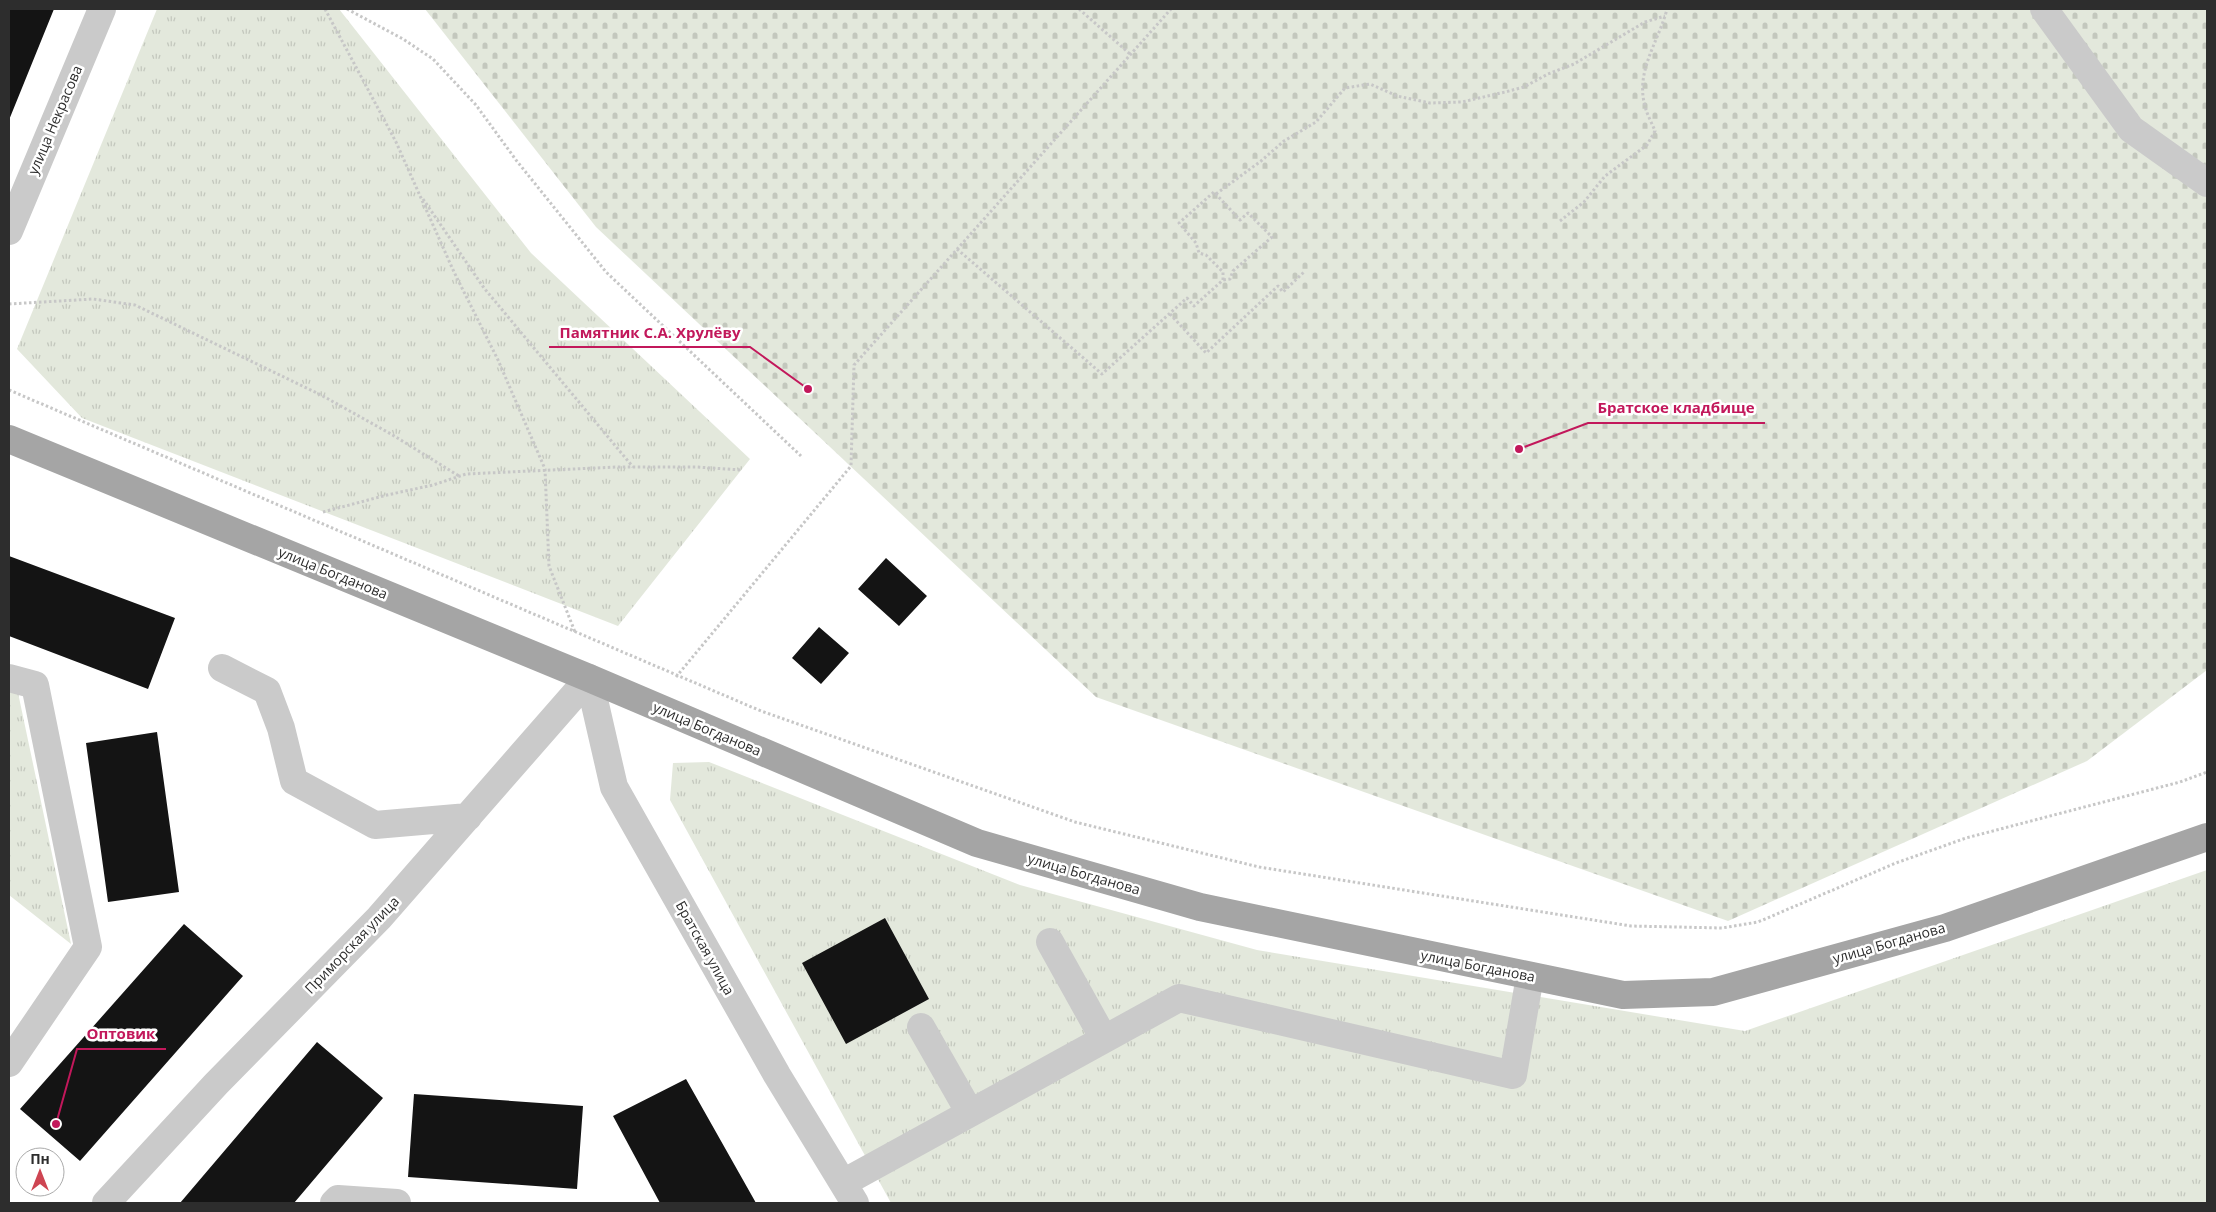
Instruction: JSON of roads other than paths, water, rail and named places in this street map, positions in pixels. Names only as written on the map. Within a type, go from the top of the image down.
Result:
[{"type":"main road","name":"улица Богданова","points":[[9,439],[589,678],[977,843],[1200,907],[1623,995],[1713,992],[1945,928],[2207,837]]},
{"type":"street","name":"улица Некрасова","points":[[9,231],[102,9]]},
{"type":"street","points":[[2044,9],[2131,129],[2207,183]]},
{"type":"street","points":[[222,668],[267,691],[281,728],[294,781],[375,825],[468,816]]},
{"type":"street","points":[[9,678],[35,685],[88,947],[9,1063]]},
{"type":"street","name":"Приморская улица","points":[[106,1203],[216,1084],[379,918],[589,678]]},
{"type":"street","name":"Братская улица","points":[[589,678],[614,787],[777,1075],[849,1193]]},
{"type":"street","points":[[1050,942],[1104,1039]]},
{"type":"street","points":[[849,1193],[970,1113],[1179,998],[1513,1075],[1530,976]]},
{"type":"street","points":[[920,1027],[970,1113]]},
{"type":"street","points":[[334,1203],[338,1199],[397,1203]]},
{"type":"place","name":"Памятник С.А. Хрулёву","points":[[808,389]]},
{"type":"place","name":"Братское кладбище","points":[[1519,449]]},
{"type":"place","name":"Оптовик","points":[[56,1124]]}]
